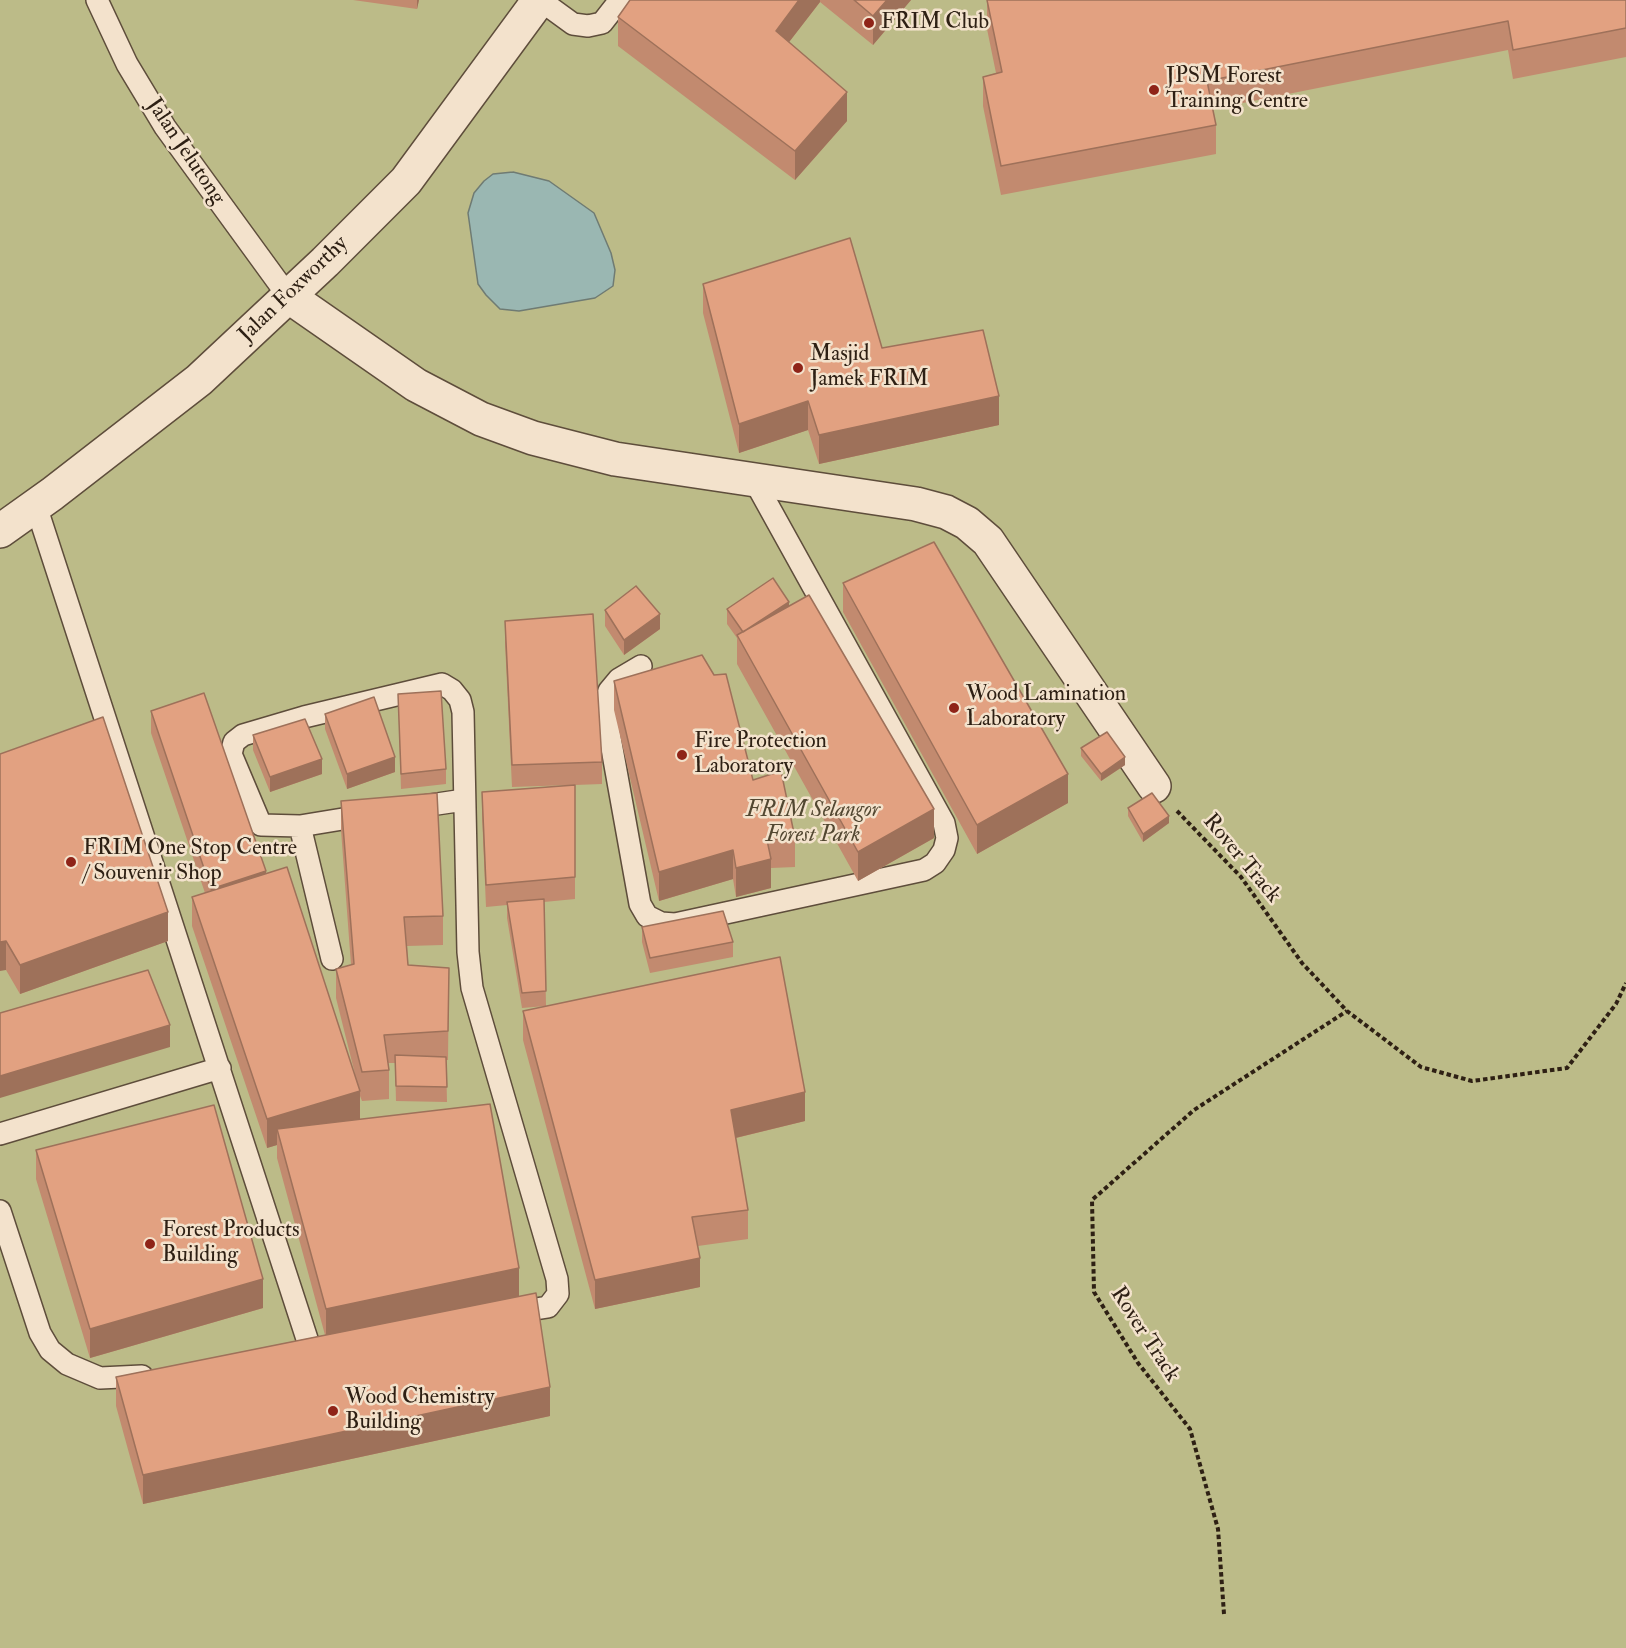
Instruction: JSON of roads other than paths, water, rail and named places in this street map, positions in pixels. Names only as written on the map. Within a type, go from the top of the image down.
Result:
[{"type":"street","name":"Jalan Foxworthy","points":[[0,531],[36,506],[199,380],[406,181],[539,0]]},
{"type":"street","points":[[288,296],[416,385],[481,418],[533,438],[615,459],[916,504],[946,512],[967,523],[988,541],[1154,786]]},
{"type":"lane","name":"Jalan Jelutong","points":[[97,0],[127,64],[165,127],[288,296]]},
{"type":"lane","points":[[539,0],[573,24],[588,26],[602,23],[620,0]]},
{"type":"lane","points":[[641,666],[619,679],[609,691],[604,704],[640,903],[647,916],[661,923],[675,924],[913,873],[924,870],[935,863],[944,850],[947,838],[944,823],[754,480]]},
{"type":"lane","points":[[36,506],[309,1345]]},
{"type":"lane","points":[[464,800],[300,826],[261,825],[231,754],[234,742],[243,735],[304,717],[442,684],[456,694],[463,712],[468,952],[472,988],[557,1279],[558,1294],[548,1307],[491,1316]]},
{"type":"lane","points":[[300,826],[332,958]]},
{"type":"lane","points":[[0,1134],[220,1068]]},
{"type":"lane","points":[[0,1211],[40,1333],[50,1350],[67,1364],[100,1378],[125,1379],[160,1372]]},
{"type":"lane","points":[[286,1349],[331,1341]]},
{"type":"water","points":[[513,172],[549,181],[594,213],[611,253],[615,270],[613,286],[595,298],[519,311],[500,309],[486,295],[478,284],[468,213],[474,193],[484,181],[493,174]]},
{"type":"place","name":"FRIM Club","points":[[869,23]]},
{"type":"place","name":"JPSM Forest Training Centre","points":[[1154,90]]},
{"type":"place","name":"Masjid Jamek FRIM","points":[[798,368]]},
{"type":"place","name":"Wood Lamination Laboratory","points":[[954,708]]},
{"type":"place","name":"Fire Protection Laboratory","points":[[682,755]]},
{"type":"place","name":"FRIM One Stop Centre / Souvenir Shop","points":[[71,862]]},
{"type":"place","name":"Forest Products Building","points":[[150,1244]]},
{"type":"place","name":"Wood Chemistry Building","points":[[333,1411]]},
{"type":"park label","name":"FRIM Selangor Forest Park","points":[[813,824]]}]
